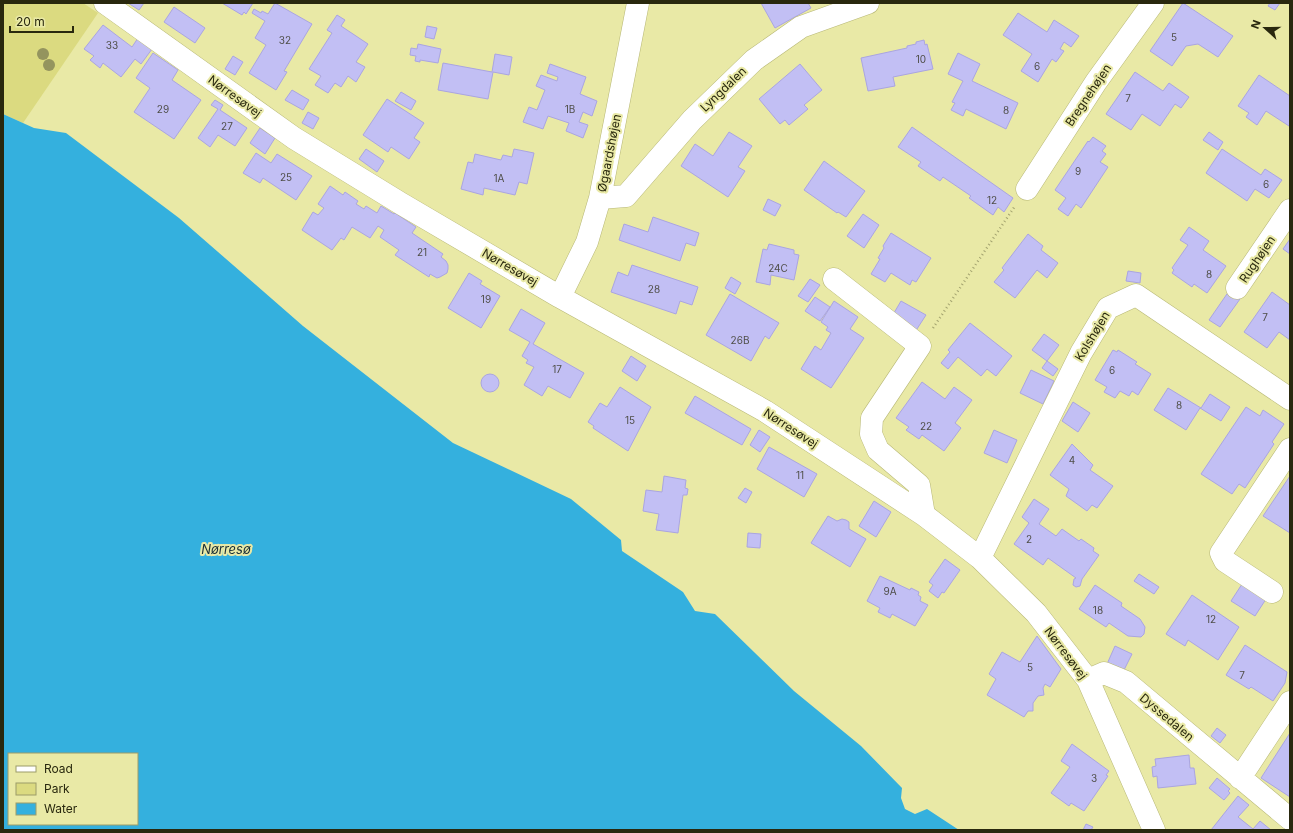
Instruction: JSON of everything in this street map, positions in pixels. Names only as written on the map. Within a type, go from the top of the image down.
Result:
[{"type":"street","name":"Nørresøvej","points":[[105,3],[294,138],[400,203],[560,297],[765,411],[924,515],[980,558],[1036,613],[1088,680],[1154,830]]},
{"type":"street","name":"Øgaardshøjen","points":[[560,297],[587,242],[600,198],[638,3]]},
{"type":"street","name":"Lyngdalen","points":[[600,198],[626,196],[692,120],[754,60],[801,27],[868,3]]},
{"type":"street","name":"Bregnehøjen","points":[[1027,189],[1096,82],[1153,3]]},
{"type":"street","name":"Rughøjen","points":[[1237,288],[1290,210]]},
{"type":"street","points":[[834,280],[920,346],[872,418],[871,434],[878,450],[919,486],[924,515]]},
{"type":"street","name":"Kolshøjen","points":[[980,558],[1081,353],[1108,308],[1136,295],[1290,399]]},
{"type":"street","points":[[1272,592],[1225,561],[1221,553],[1290,449]]},
{"type":"street","name":"Dyssedalen","points":[[1088,680],[1104,673],[1126,682],[1290,820]]},
{"type":"street","points":[[1240,778],[1290,702]]},
{"type":"path","points":[[920,346],[1027,189]]},
{"type":"green space","points":[[3,3],[83,3],[98,13],[23,123],[3,114]]},
{"type":"water","name":"Nørresø","points":[[3,114],[34,128],[66,133],[179,218],[303,326],[453,443],[571,499],[621,540],[622,551],[683,592],[695,611],[715,614],[794,691],[861,746],[902,788],[901,798],[905,809],[915,814],[927,809],[959,830],[3,830]]},
{"type":"building","points":[[128,3],[144,3],[139,10]]},
{"type":"building","points":[[222,3],[253,3],[246,14],[244,12],[242,15]]},
{"type":"building","points":[[275,3],[312,24],[284,71],[287,72],[276,90],[249,73],[266,45],[255,38],[265,21],[252,13],[254,9],[261,13],[262,11],[268,14]]},
{"type":"building","points":[[761,3],[808,3],[811,8],[775,28]]},
{"type":"building","points":[[1183,3],[1233,36],[1218,57],[1198,44],[1186,46],[1172,66],[1150,51]]},
{"type":"building","points":[[1270,3],[1280,3],[1275,10],[1268,6]]},
{"type":"building","points":[[174,7],[205,28],[195,43],[164,22]]},
{"type":"building","points":[[1018,13],[1047,32],[1054,20],[1079,36],[1071,47],[1064,42],[1060,49],[1064,51],[1056,62],[1052,59],[1038,82],[1021,71],[1032,54],[1003,35]]},
{"type":"building","points":[[337,15],[345,20],[341,26],[368,44],[356,62],[365,67],[356,82],[348,76],[341,87],[335,83],[328,93],[315,85],[321,76],[309,69],[332,33],[327,30]]},
{"type":"building","points":[[103,25],[132,47],[138,38],[152,49],[141,64],[135,59],[121,77],[103,63],[100,68],[90,60],[94,56],[84,49]]},
{"type":"building","points":[[427,26],[437,28],[434,39],[425,37]]},
{"type":"building","points":[[924,40],[925,45],[927,44],[933,69],[893,77],[895,86],[868,91],[861,58],[907,48],[907,46]]},
{"type":"building","points":[[418,44],[441,49],[438,63],[420,60],[420,62],[415,61],[416,56],[410,55],[411,48],[417,49]]},
{"type":"building","points":[[153,53],[178,70],[172,80],[201,100],[174,139],[134,112],[150,88],[136,78]]},
{"type":"building","points":[[958,53],[980,64],[972,81],[1018,103],[1006,129],[966,109],[963,116],[951,110],[955,103],[952,102],[963,81],[948,74]]},
{"type":"building","points":[[495,54],[512,57],[509,75],[493,72],[488,99],[438,90],[443,63],[492,72]]},
{"type":"building","points":[[233,56],[243,62],[235,75],[225,69]]},
{"type":"building","points":[[550,64],[586,77],[580,94],[597,101],[592,116],[583,112],[579,122],[588,125],[583,138],[566,131],[569,123],[548,116],[543,129],[523,122],[529,107],[537,110],[545,90],[536,86],[541,75],[557,81],[558,77],[547,73]]},
{"type":"building","points":[[800,64],[822,90],[804,105],[808,109],[789,125],[785,120],[780,124],[759,99]]},
{"type":"building","points":[[1135,72],[1163,91],[1169,83],[1189,97],[1181,108],[1175,104],[1160,126],[1142,114],[1131,130],[1106,114]]},
{"type":"building","points":[[1259,75],[1290,96],[1289,126],[1266,111],[1257,125],[1246,117],[1249,113],[1238,106]]},
{"type":"building","points":[[292,90],[309,100],[303,110],[285,100]]},
{"type":"building","points":[[401,92],[416,101],[411,110],[395,101]]},
{"type":"building","points":[[387,99],[424,123],[414,138],[420,142],[409,159],[391,147],[388,152],[363,135]]},
{"type":"building","points":[[215,100],[223,105],[220,110],[247,128],[235,146],[218,135],[210,147],[198,138],[218,109],[211,105]]},
{"type":"building","points":[[308,112],[319,118],[313,129],[302,123]]},
{"type":"building","points":[[912,127],[1013,198],[1004,212],[998,207],[993,215],[969,198],[971,196],[943,177],[940,181],[918,166],[921,162],[898,147]]},
{"type":"building","points":[[260,128],[275,138],[265,154],[250,143]]},
{"type":"building","points":[[729,132],[752,146],[738,167],[745,171],[728,197],[681,166],[695,144],[713,156]]},
{"type":"building","points":[[1209,132],[1223,142],[1218,150],[1203,140]]},
{"type":"building","points":[[1093,137],[1106,146],[1102,151],[1106,154],[1100,162],[1108,167],[1081,208],[1076,204],[1068,216],[1058,209],[1066,198],[1055,190],[1088,141],[1089,142]]},
{"type":"building","points":[[366,149],[384,161],[377,172],[359,159]]},
{"type":"building","points":[[514,149],[534,153],[527,184],[519,182],[515,195],[484,188],[483,195],[461,189],[468,162],[473,163],[475,154],[501,160],[503,155],[512,157]]},
{"type":"building","points":[[1222,149],[1261,175],[1265,169],[1282,180],[1269,198],[1255,189],[1247,201],[1206,173]]},
{"type":"building","points":[[256,153],[271,163],[277,154],[312,176],[296,200],[263,178],[260,183],[243,173]]},
{"type":"building","points":[[824,161],[865,191],[846,217],[838,212],[837,213],[804,190]]},
{"type":"building","points":[[330,186],[343,195],[345,192],[358,201],[356,204],[364,209],[366,206],[377,213],[381,206],[394,214],[395,213],[416,227],[412,233],[443,254],[441,257],[448,265],[447,273],[437,278],[430,274],[429,277],[395,255],[399,250],[380,237],[384,230],[378,226],[370,238],[352,227],[344,240],[341,238],[332,250],[302,230],[313,212],[318,215],[324,208],[318,204]]},
{"type":"building","points":[[768,199],[781,205],[775,216],[763,210]]},
{"type":"building","points":[[863,214],[879,225],[864,248],[847,236]]},
{"type":"building","points":[[653,217],[699,233],[695,246],[686,243],[680,261],[619,240],[624,224],[648,232]]},
{"type":"building","points":[[1189,227],[1209,241],[1203,250],[1226,266],[1207,293],[1194,284],[1192,287],[1172,273],[1174,270],[1172,268],[1188,245],[1180,240]]},
{"type":"building","points":[[891,233],[931,258],[916,282],[912,280],[910,285],[891,273],[885,282],[871,274],[880,259],[878,258],[884,248],[883,246]]},
{"type":"building","points":[[1028,234],[1043,246],[1041,250],[1058,263],[1047,278],[1037,270],[1015,298],[994,282],[1004,270],[1002,268]]},
{"type":"building","points":[[1290,239],[1290,254],[1283,249]]},
{"type":"building","points":[[769,244],[794,250],[794,254],[799,255],[794,280],[771,275],[770,285],[756,282],[763,249],[767,250]]},
{"type":"building","points":[[632,265],[698,287],[692,305],[680,301],[676,314],[611,292],[618,272],[628,276]]},
{"type":"building","points":[[1128,271],[1141,273],[1140,283],[1126,281]]},
{"type":"building","points":[[469,273],[482,281],[480,284],[500,296],[481,328],[448,308]]},
{"type":"building","points":[[731,277],[741,283],[735,294],[725,288]]},
{"type":"building","points":[[810,279],[820,285],[808,302],[798,296]]},
{"type":"building","points":[[1229,291],[1240,299],[1220,327],[1209,320]]},
{"type":"building","points":[[1272,292],[1290,305],[1290,340],[1279,332],[1267,348],[1244,332]]},
{"type":"building","points":[[730,294],[779,323],[769,339],[765,336],[751,361],[706,335]]},
{"type":"building","points":[[815,297],[830,307],[820,321],[805,311]]},
{"type":"building","points":[[834,301],[858,317],[850,329],[864,338],[831,388],[801,369],[815,346],[821,350],[831,333],[826,330],[828,327],[821,322]]},
{"type":"building","points":[[901,301],[926,315],[915,332],[891,318]]},
{"type":"building","points":[[521,309],[545,323],[533,344],[584,373],[570,398],[548,386],[542,396],[524,385],[534,367],[526,363],[528,360],[522,356],[530,342],[509,330]]},
{"type":"building","points":[[970,323],[1012,356],[996,376],[987,369],[981,376],[958,357],[948,369],[941,363],[950,352],[948,350]]},
{"type":"building","points":[[1044,334],[1059,345],[1047,361],[1032,350]]},
{"type":"building","points":[[1113,350],[1117,352],[1118,350],[1137,362],[1135,364],[1151,374],[1138,395],[1132,391],[1129,396],[1120,391],[1115,398],[1104,392],[1107,387],[1095,380]]},
{"type":"building","points":[[631,356],[646,366],[637,381],[622,371]]},
{"type":"building","points":[[1047,361],[1058,369],[1053,376],[1042,368]]},
{"type":"building","points":[[1031,370],[1054,381],[1043,404],[1020,393]]},
{"type":"building","points":[[490,374],[496,377],[499,383],[496,389],[490,392],[484,389],[481,383],[484,377]]},
{"type":"building","points":[[922,382],[945,399],[954,387],[972,400],[955,423],[961,428],[944,451],[922,435],[919,439],[906,430],[909,427],[896,418]]},
{"type":"building","points":[[620,387],[651,407],[628,451],[593,428],[594,426],[588,422],[600,403],[607,407]]},
{"type":"building","points":[[1168,388],[1201,408],[1210,394],[1230,407],[1221,421],[1200,408],[1186,430],[1154,410]]},
{"type":"building","points":[[695,396],[751,429],[742,445],[685,413]]},
{"type":"building","points":[[1073,402],[1090,413],[1078,432],[1062,421]]},
{"type":"building","points":[[1246,407],[1260,416],[1263,410],[1284,424],[1272,442],[1274,444],[1245,488],[1239,484],[1232,494],[1201,474]]},
{"type":"building","points":[[759,430],[770,437],[760,452],[750,445]]},
{"type":"building","points":[[994,430],[1017,440],[1007,463],[984,453]]},
{"type":"building","points":[[1072,444],[1093,465],[1090,470],[1113,486],[1097,508],[1092,505],[1087,511],[1066,496],[1069,489],[1050,475]]},
{"type":"building","points":[[769,447],[817,474],[804,497],[757,469]]},
{"type":"building","points":[[664,476],[686,480],[685,488],[688,489],[687,495],[683,495],[678,533],[656,530],[659,514],[643,511],[646,490],[662,492]]},
{"type":"building","points":[[1290,476],[1290,533],[1263,516]]},
{"type":"building","points":[[745,488],[752,492],[746,503],[738,498]]},
{"type":"building","points":[[1034,499],[1049,509],[1039,524],[1056,536],[1062,529],[1079,541],[1081,539],[1094,548],[1093,551],[1099,555],[1082,579],[1080,586],[1076,587],[1073,585],[1074,579],[1076,578],[1048,558],[1043,565],[1014,544],[1029,523],[1022,517]]},
{"type":"building","points":[[874,501],[891,512],[876,537],[859,526]]},
{"type":"building","points":[[828,516],[837,521],[842,519],[846,520],[849,522],[849,529],[866,539],[850,567],[811,543]]},
{"type":"building","points":[[748,533],[761,534],[760,548],[747,547]]},
{"type":"building","points":[[945,559],[960,570],[944,593],[942,592],[938,598],[929,591],[933,585],[929,582]]},
{"type":"building","points":[[1139,574],[1159,587],[1154,594],[1134,581]]},
{"type":"building","points":[[880,576],[910,590],[911,588],[919,592],[918,595],[921,597],[920,601],[928,605],[915,626],[892,614],[890,618],[878,612],[880,608],[867,601]]},
{"type":"building","points":[[1244,581],[1268,596],[1255,616],[1231,601]]},
{"type":"building","points":[[1095,585],[1122,603],[1121,606],[1140,619],[1145,627],[1144,634],[1141,637],[1128,636],[1109,623],[1106,627],[1079,609]]},
{"type":"building","points":[[1192,595],[1239,627],[1218,660],[1188,640],[1185,646],[1166,634]]},
{"type":"building","points":[[1037,636],[1061,669],[1050,687],[1045,684],[1043,688],[1044,695],[1038,696],[1033,703],[1033,711],[1028,711],[1024,717],[987,695],[996,679],[989,674],[1002,652],[1020,662]]},
{"type":"building","points":[[1245,645],[1287,672],[1285,683],[1273,701],[1251,687],[1249,689],[1226,675]]},
{"type":"building","points":[[1115,646],[1132,654],[1123,672],[1107,664]]},
{"type":"building","points":[[1217,728],[1226,735],[1220,743],[1211,736]]},
{"type":"building","points":[[1290,733],[1290,797],[1261,778]]},
{"type":"building","points":[[1072,744],[1109,771],[1106,775],[1108,776],[1084,811],[1071,803],[1069,806],[1051,793],[1070,767],[1061,761]]},
{"type":"building","points":[[1189,755],[1190,768],[1194,768],[1196,784],[1158,788],[1157,776],[1153,777],[1152,767],[1156,766],[1155,759]]},
{"type":"building","points":[[1217,778],[1230,789],[1228,791],[1230,793],[1224,800],[1209,788]]},
{"type":"building","points":[[1238,796],[1249,805],[1238,817],[1253,829],[1260,821],[1271,830],[1211,830]]},
{"type":"building","points":[[1086,824],[1093,827],[1091,830],[1083,830]]}]
